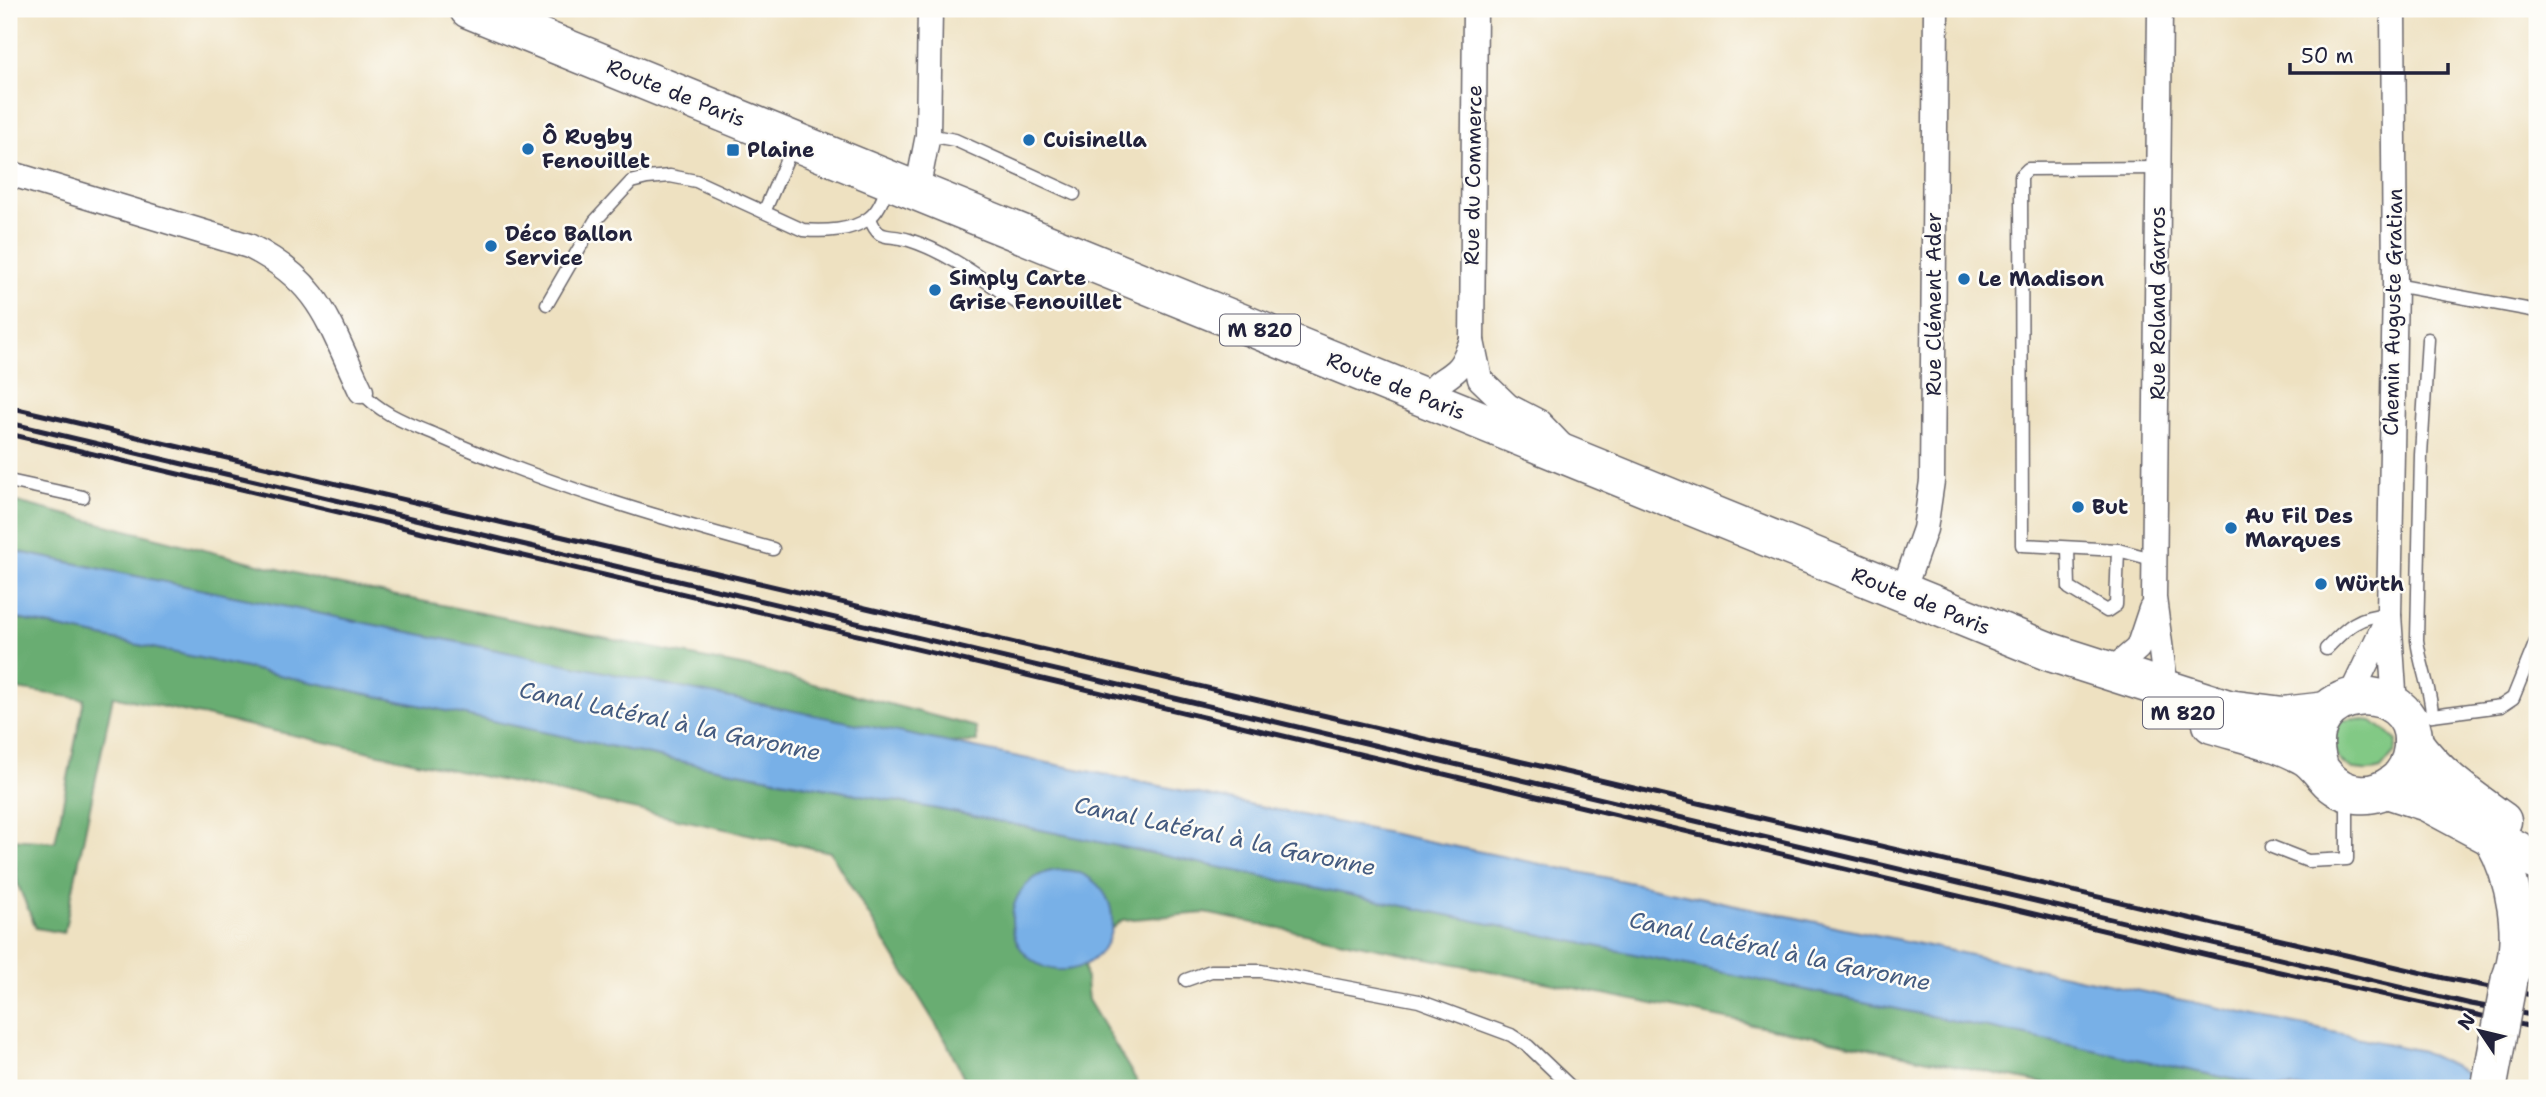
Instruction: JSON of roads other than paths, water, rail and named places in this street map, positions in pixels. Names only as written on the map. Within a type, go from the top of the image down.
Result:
[{"type":"main road","name":"Route de Paris","points":[[469,9],[2050,652],[2228,709],[2283,716],[2381,698],[2412,721]]},
{"type":"main road","name":"Route de Paris","points":[[2050,652],[2112,684],[2197,719],[2304,755],[2319,767],[2326,778],[2347,792]]},
{"type":"main road","points":[[2319,767],[2314,738],[2339,704]]},
{"type":"main road","points":[[2347,792],[2374,794],[2387,789],[2407,769],[2412,721]]},
{"type":"main road","points":[[2412,721],[2426,760],[2505,822],[2537,841]]},
{"type":"main road","points":[[2387,789],[2427,802],[2537,861]]},
{"type":"main road","points":[[2488,1088],[2521,961],[2504,860],[2492,839]]},
{"type":"street","points":[[904,185],[928,135],[930,9]]},
{"type":"street","name":"Rue du Commerce","points":[[1475,9],[1472,341],[1480,379],[1508,406],[1539,422],[1573,458]]},
{"type":"street","name":"Rue Clément Ader","points":[[1902,594],[1925,529],[1933,481],[1936,9]]},
{"type":"street","name":"Rue Roland Garros","points":[[2160,9],[2157,560],[2154,598],[2166,689]]},
{"type":"street","name":"Chemin Auguste Gratian","points":[[2393,9],[2395,285],[2389,615],[2412,721]]},
{"type":"street","points":[[9,173],[236,242],[277,260],[304,282],[321,307],[360,391]]},
{"type":"street","name":"Rue du Commerce","points":[[1429,399],[1437,380],[1455,371],[1463,362],[1472,341]]},
{"type":"street","name":"Rue Roland Garros","points":[[2111,671],[2138,648],[2154,598]]},
{"type":"street","name":"Chemin Auguste Gratian","points":[[2339,704],[2389,615]]},
{"type":"lane","points":[[928,135],[955,141],[1074,194]]},
{"type":"lane","points":[[765,210],[795,141]]},
{"type":"lane","points":[[2157,560],[2118,550],[2021,545],[2021,176],[2028,169],[2159,167]]},
{"type":"lane","points":[[547,304],[595,221],[631,183],[670,176],[696,181],[765,210],[803,230],[823,232],[870,218],[879,206],[904,185]]},
{"type":"lane","points":[[870,218],[875,231],[884,236],[909,240],[968,270],[1019,304]]},
{"type":"lane","points":[[2395,285],[2537,311]]},
{"type":"lane","points":[[2412,721],[2430,691],[2421,668],[2417,640],[2421,455],[2428,339]]},
{"type":"lane","points":[[360,391],[370,402],[390,414],[472,451],[662,519],[773,549]]},
{"type":"lane","points":[[9,481],[83,497]]},
{"type":"lane","points":[[2068,548],[2069,589],[2107,611],[2116,605],[2118,550]]},
{"type":"lane","points":[[2326,649],[2352,622],[2375,615],[2389,615]]},
{"type":"lane","points":[[2412,721],[2501,706],[2513,698],[2537,639]]},
{"type":"lane","points":[[2272,847],[2308,861],[2347,859],[2347,792]]},
{"type":"lane","points":[[1186,981],[1211,971],[1261,971],[1419,1001],[1511,1035],[1528,1046],[1572,1088]]},
{"type":"water","name":"Canal Latéral à la Garonne","points":[[9,550],[1628,882],[2422,1051],[2498,1088],[2275,1088],[969,815],[674,760],[9,617]]},
{"type":"water","points":[[1062,870],[1081,874],[1097,885],[1108,901],[1112,920],[1108,939],[1097,955],[1081,966],[1062,970],[1043,966],[1027,955],[1016,939],[1012,920],[1016,901],[1027,885],[1043,874]]},
{"type":"railway","points":[[9,407],[2444,978],[2537,996]]},
{"type":"railway","points":[[9,423],[2471,1004],[2537,1016]]},
{"type":"railway","points":[[9,434],[2271,970],[2537,1028]]},
{"type":"place","name":"Cuisinella","points":[[1029,140]]},
{"type":"place","name":"Ô Rugby Fenouillet","points":[[528,149]]},
{"type":"place","name":"Plaine","points":[[733,150]]},
{"type":"place","name":"Déco Ballon Service","points":[[491,246]]},
{"type":"place","name":"Le Madison","points":[[1964,279]]},
{"type":"place","name":"Simply Carte Grise Fenouillet","points":[[935,290]]},
{"type":"place","name":"But","points":[[2078,507]]},
{"type":"place","name":"Au Fil Des Marques","points":[[2231,528]]},
{"type":"place","name":"Würth","points":[[2321,584]]}]
